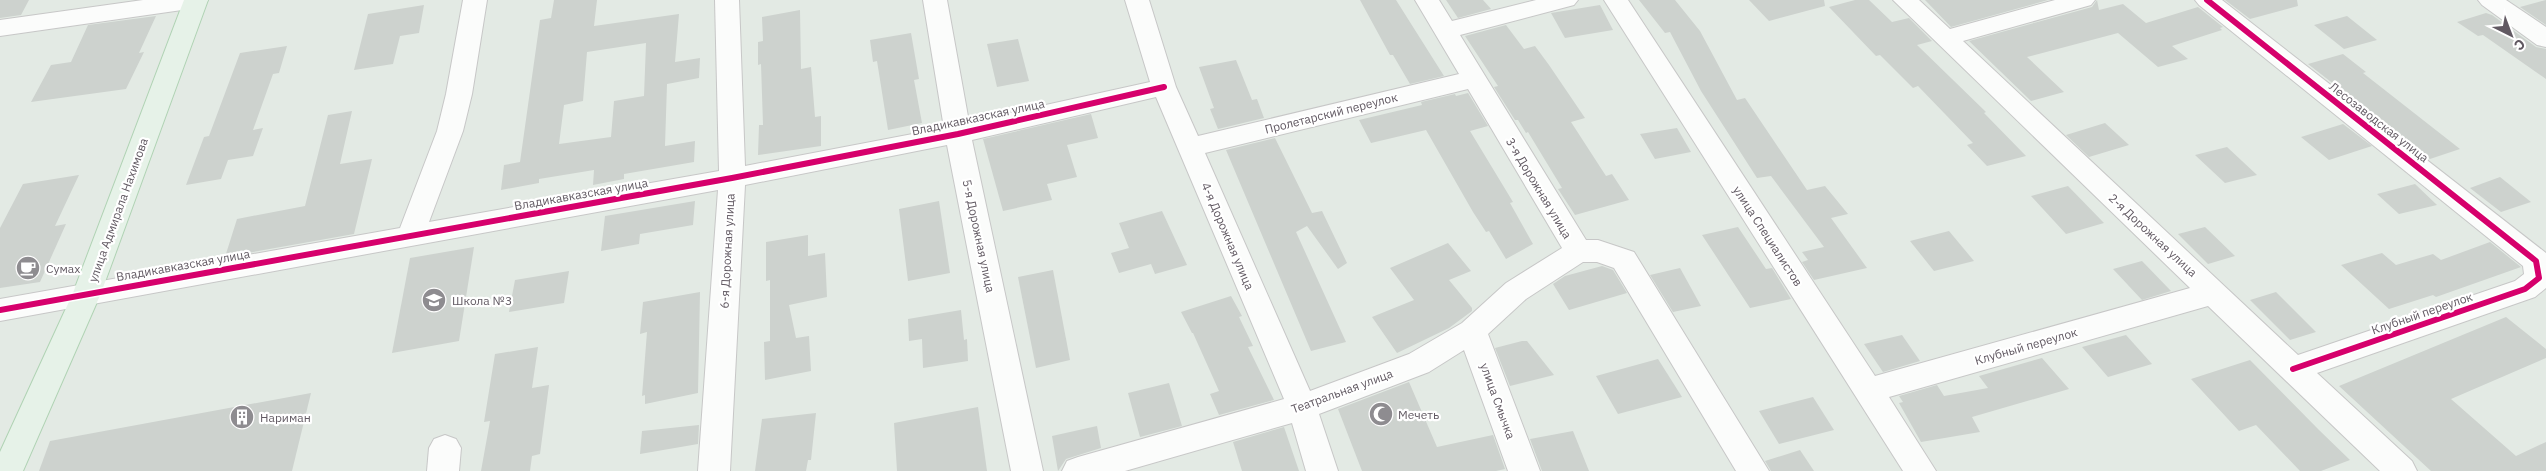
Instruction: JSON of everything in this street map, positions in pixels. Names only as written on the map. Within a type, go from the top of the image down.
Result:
[{"type":"main road","name":"улица Адмирала Нахимова","points":[[7,471],[87,293],[196,0]]},
{"type":"street","points":[[0,28],[196,0]]},
{"type":"street","points":[[410,236],[450,131],[459,94],[475,0]]},
{"type":"street","name":"6-я Дорожная улица","points":[[714,471],[732,178],[727,0]]},
{"type":"street","name":"5-я Дорожная улица","points":[[935,0],[958,134],[1027,471]]},
{"type":"street","name":"4-я Дорожная улица","points":[[1137,0],[1164,87],[1302,407],[1322,471]]},
{"type":"street","name":"3-я Дорожная улица","points":[[1427,0],[1578,251],[1598,251],[1624,260],[1753,471]]},
{"type":"street","points":[[1445,31],[1566,0]]},
{"type":"street","name":"улица Специалистов","points":[[1616,0],[1920,471]]},
{"type":"street","name":"2-я Дорожная улица","points":[[1905,0],[2401,471]]},
{"type":"street","points":[[1945,38],[2083,0]]},
{"type":"street","name":"Лесозаводская улица","points":[[2207,0],[2536,261]]},
{"type":"street","points":[[2490,0],[2546,39]]},
{"type":"street","name":"Пролетарский переулок","points":[[1190,147],[1474,79]]},
{"type":"street","name":"Владикавказская улица","points":[[0,310],[732,178],[958,134],[1164,87]]},
{"type":"street","name":"Театральная улица","points":[[1078,471],[1302,407],[1419,363],[1472,331],[1516,291],[1578,251]]},
{"type":"street","name":"Клубный переулок","points":[[2294,369],[2525,289],[2539,278],[2536,261]]},
{"type":"street","name":"Клубный переулок","points":[[1868,391],[2214,293]]},
{"type":"street","name":"улица Смычка","points":[[1472,331],[1524,471]]},
{"type":"building","points":[[0,0],[29,0],[21,15],[0,18]]},
{"type":"building","points":[[554,0],[597,0],[594,26],[679,14],[675,62],[700,58],[699,78],[667,84],[665,146],[695,141],[694,162],[624,174],[624,179],[593,185],[594,170],[539,179],[539,183],[501,190],[504,165],[520,162],[540,20],[551,18]],"holes":[[[646,43],[644,96],[614,101],[611,137],[559,144],[564,105],[583,101],[587,52]]]},
{"type":"building","points":[[1360,0],[1396,0],[1444,76],[1410,84],[1393,55],[1390,55]]},
{"type":"building","points":[[1446,0],[1483,0],[1491,9],[1458,18]]},
{"type":"building","points":[[1639,0],[1675,0],[1700,31],[1737,100],[1745,98],[1807,190],[1825,186],[1848,214],[1831,218],[1867,268],[1814,280],[1802,262],[1808,260],[1802,252],[1824,247],[1771,176],[1757,178],[1701,91],[1670,32],[1665,33]]},
{"type":"building","points":[[1749,0],[1824,0],[1825,6],[1769,21]]},
{"type":"building","points":[[1855,0],[1869,0],[1892,22],[1909,18],[1932,41],[1917,45],[1986,112],[1984,113],[2026,156],[1987,166],[1967,145],[1973,143],[1918,86],[1913,88],[1880,55],[1876,56],[1829,7]]},
{"type":"building","points":[[1925,0],[2048,0],[1951,27]]},
{"type":"building","points":[[2097,0],[2099,10],[2123,4],[2146,23],[2198,7],[2223,27],[2220,28],[2222,30],[2172,46],[2188,59],[2158,67],[2118,33],[2027,57],[2064,92],[2031,101],[1969,41],[2092,7]]},
{"type":"building","points":[[2225,0],[2297,0],[2298,6],[2250,19]]},
{"type":"building","points":[[2546,0],[2546,25],[2520,7]]},
{"type":"building","points":[[424,5],[419,33],[400,36],[393,64],[354,70],[368,14]]},
{"type":"building","points":[[1600,5],[1613,30],[1565,38],[1551,13]]},
{"type":"building","points":[[800,10],[801,69],[811,67],[815,117],[821,116],[821,146],[758,155],[759,125],[763,125],[761,64],[758,65],[758,42],[763,41],[762,17]]},
{"type":"building","points":[[2486,13],[2492,15],[2536,47],[2546,49],[2546,79],[2483,35],[2478,36],[2457,22]]},
{"type":"building","points":[[156,16],[139,53],[144,52],[126,89],[31,102],[51,65],[71,62],[88,25]]},
{"type":"building","points":[[2347,16],[2377,40],[2344,49],[2314,25]]},
{"type":"building","points":[[1506,25],[1524,49],[1535,46],[1549,65],[1585,118],[1571,122],[1606,176],[1612,174],[1629,200],[1575,215],[1558,189],[1562,188],[1528,132],[1526,133],[1518,120],[1515,120],[1494,87],[1498,86],[1465,36]]},
{"type":"building","points":[[911,33],[919,79],[914,80],[922,123],[888,130],[877,61],[873,62],[870,40]]},
{"type":"building","points":[[1018,39],[1029,81],[997,87],[987,44]]},
{"type":"building","points":[[287,46],[279,73],[273,74],[253,130],[263,128],[253,156],[228,160],[221,179],[186,185],[204,137],[209,136],[240,53]]},
{"type":"building","points":[[2343,54],[2366,72],[2363,73],[2460,149],[2430,159],[2308,64]]},
{"type":"building","points":[[1236,60],[1252,100],[1257,99],[1264,118],[1218,129],[1210,109],[1214,108],[1199,67]]},
{"type":"building","points":[[1468,93],[1488,126],[1470,131],[1513,202],[1510,203],[1533,244],[1506,259],[1489,231],[1486,232],[1473,212],[1426,130],[1371,143],[1359,120],[1422,105],[1421,102]]},
{"type":"building","points":[[352,111],[340,164],[372,159],[354,234],[225,257],[237,219],[305,206],[328,115]]},
{"type":"building","points":[[1091,114],[1098,138],[1067,145],[1077,177],[1047,184],[1052,200],[1003,211],[983,139]]},
{"type":"building","points":[[2105,123],[2129,145],[2089,157],[2066,135]]},
{"type":"building","points":[[2343,124],[2372,146],[2329,160],[2301,137]]},
{"type":"building","points":[[1677,128],[1691,152],[1655,159],[1640,134]]},
{"type":"building","points":[[1275,138],[1312,213],[1322,211],[1347,263],[1338,269],[1307,226],[1296,232],[1346,342],[1311,351],[1226,150]]},
{"type":"building","points":[[2227,147],[2257,175],[2225,183],[2195,155]]},
{"type":"building","points":[[79,175],[55,226],[66,224],[40,282],[0,288],[0,228],[23,184]]},
{"type":"building","points":[[2500,177],[2531,202],[2501,212],[2470,188]]},
{"type":"building","points":[[2415,184],[2437,205],[2399,214],[2377,194]]},
{"type":"building","points":[[2068,186],[2104,223],[2066,234],[2031,196]]},
{"type":"building","points":[[695,201],[693,225],[640,234],[639,244],[601,251],[605,216]]},
{"type":"building","points":[[939,201],[950,273],[908,281],[899,209]]},
{"type":"building","points":[[1162,211],[1187,265],[1155,274],[1151,264],[1119,273],[1111,253],[1129,248],[1119,223]]},
{"type":"building","points":[[1738,227],[1766,269],[1772,268],[1791,299],[1750,308],[1702,235]]},
{"type":"building","points":[[2205,227],[2235,256],[2208,264],[2178,234]]},
{"type":"building","points":[[1949,231],[1974,261],[1934,271],[1910,241]]},
{"type":"building","points":[[808,235],[808,256],[825,253],[827,297],[789,305],[796,338],[809,336],[811,371],[765,380],[764,342],[770,341],[770,280],[766,281],[766,242]]},
{"type":"building","points":[[2490,242],[2521,267],[2436,297],[2433,295],[2389,309],[2341,265],[2382,253],[2396,265],[2433,254],[2441,260]]},
{"type":"building","points":[[1448,243],[1471,271],[1449,280],[1472,308],[1472,311],[1449,328],[1397,353],[1372,317],[1414,300],[1390,268]]},
{"type":"building","name":"Школа №3","points":[[474,247],[459,341],[392,353],[410,258]]},
{"type":"building","points":[[2142,261],[2171,291],[2142,300],[2113,269]]},
{"type":"building","points":[[1602,266],[1613,270],[1627,293],[1569,310],[1553,284],[1565,276]]},
{"type":"building","points":[[1680,268],[1701,306],[1673,312],[1650,275]]},
{"type":"building","points":[[1053,270],[1070,360],[1036,368],[1018,277]]},
{"type":"building","points":[[569,271],[564,303],[509,312],[515,280]]},
{"type":"building","points":[[700,292],[698,393],[645,404],[645,395],[642,396],[647,332],[640,334],[643,302]]},
{"type":"building","points":[[2276,292],[2316,332],[2290,340],[2250,300]]},
{"type":"building","points":[[1231,296],[1242,316],[1239,317],[1253,346],[1248,347],[1274,400],[1219,415],[1210,394],[1219,391],[1193,333],[1181,312]]},
{"type":"building","points":[[961,310],[964,340],[967,339],[968,361],[923,368],[922,339],[909,341],[908,319]]},
{"type":"building","points":[[2506,317],[2546,349],[2546,358],[2451,399],[2516,456],[2546,442],[2546,471],[2431,471],[2339,386]]},
{"type":"building","points":[[1902,335],[1920,361],[1883,372],[1864,344]]},
{"type":"building","points":[[2126,335],[2152,364],[2108,377],[2082,347]]},
{"type":"building","points":[[1527,341],[1554,375],[1510,386],[1495,348]]},
{"type":"building","points":[[538,347],[532,388],[549,385],[540,454],[532,456],[530,471],[481,471],[490,421],[484,422],[495,354]]},
{"type":"building","points":[[2042,358],[2069,389],[1972,417],[1980,432],[1921,442],[1899,403],[1903,402],[1899,396],[1937,385],[1944,396],[1988,388],[1979,376]]},
{"type":"building","points":[[1658,359],[1682,397],[1618,414],[1596,376]]},
{"type":"building","points":[[2250,360],[2350,460],[2321,471],[2300,471],[2256,425],[2239,431],[2191,379]]},
{"type":"building","points":[[1409,382],[1437,447],[1493,435],[1505,469],[1496,471],[1362,471],[1338,409]]},
{"type":"building","points":[[1169,383],[1182,426],[1140,437],[1128,393]]},
{"type":"building","name":"Нариман","points":[[311,393],[292,471],[39,471],[50,441]]},
{"type":"building","points":[[1813,397],[1834,430],[1779,444],[1759,411]]},
{"type":"building","points":[[978,407],[987,471],[897,471],[894,423]]},
{"type":"building","points":[[816,413],[811,460],[808,460],[806,471],[755,471],[762,419]]},
{"type":"building","points":[[699,425],[698,444],[640,454],[642,431]]},
{"type":"building","points":[[1097,426],[1101,448],[1066,459],[1058,471],[1052,436]]},
{"type":"building","points":[[1284,427],[1299,471],[1242,471],[1233,442]]},
{"type":"building","points":[[1573,431],[1589,471],[1542,471],[1530,439]]},
{"type":"building","points":[[1800,450],[1814,471],[1771,471],[1765,461]]},
{"type":"cycle path","points":[[2207,0],[2536,261],[2539,278],[2525,289],[2293,369]]},
{"type":"cycle path","points":[[0,310],[732,178],[958,134],[1164,87]]},
{"type":"place","name":"Сумах","points":[[28,268]]},
{"type":"place","name":"Школа №3","points":[[434,300]]},
{"type":"place","name":"Мечеть","points":[[1381,414]]},
{"type":"place","name":"Нариман","points":[[242,417]]}]
